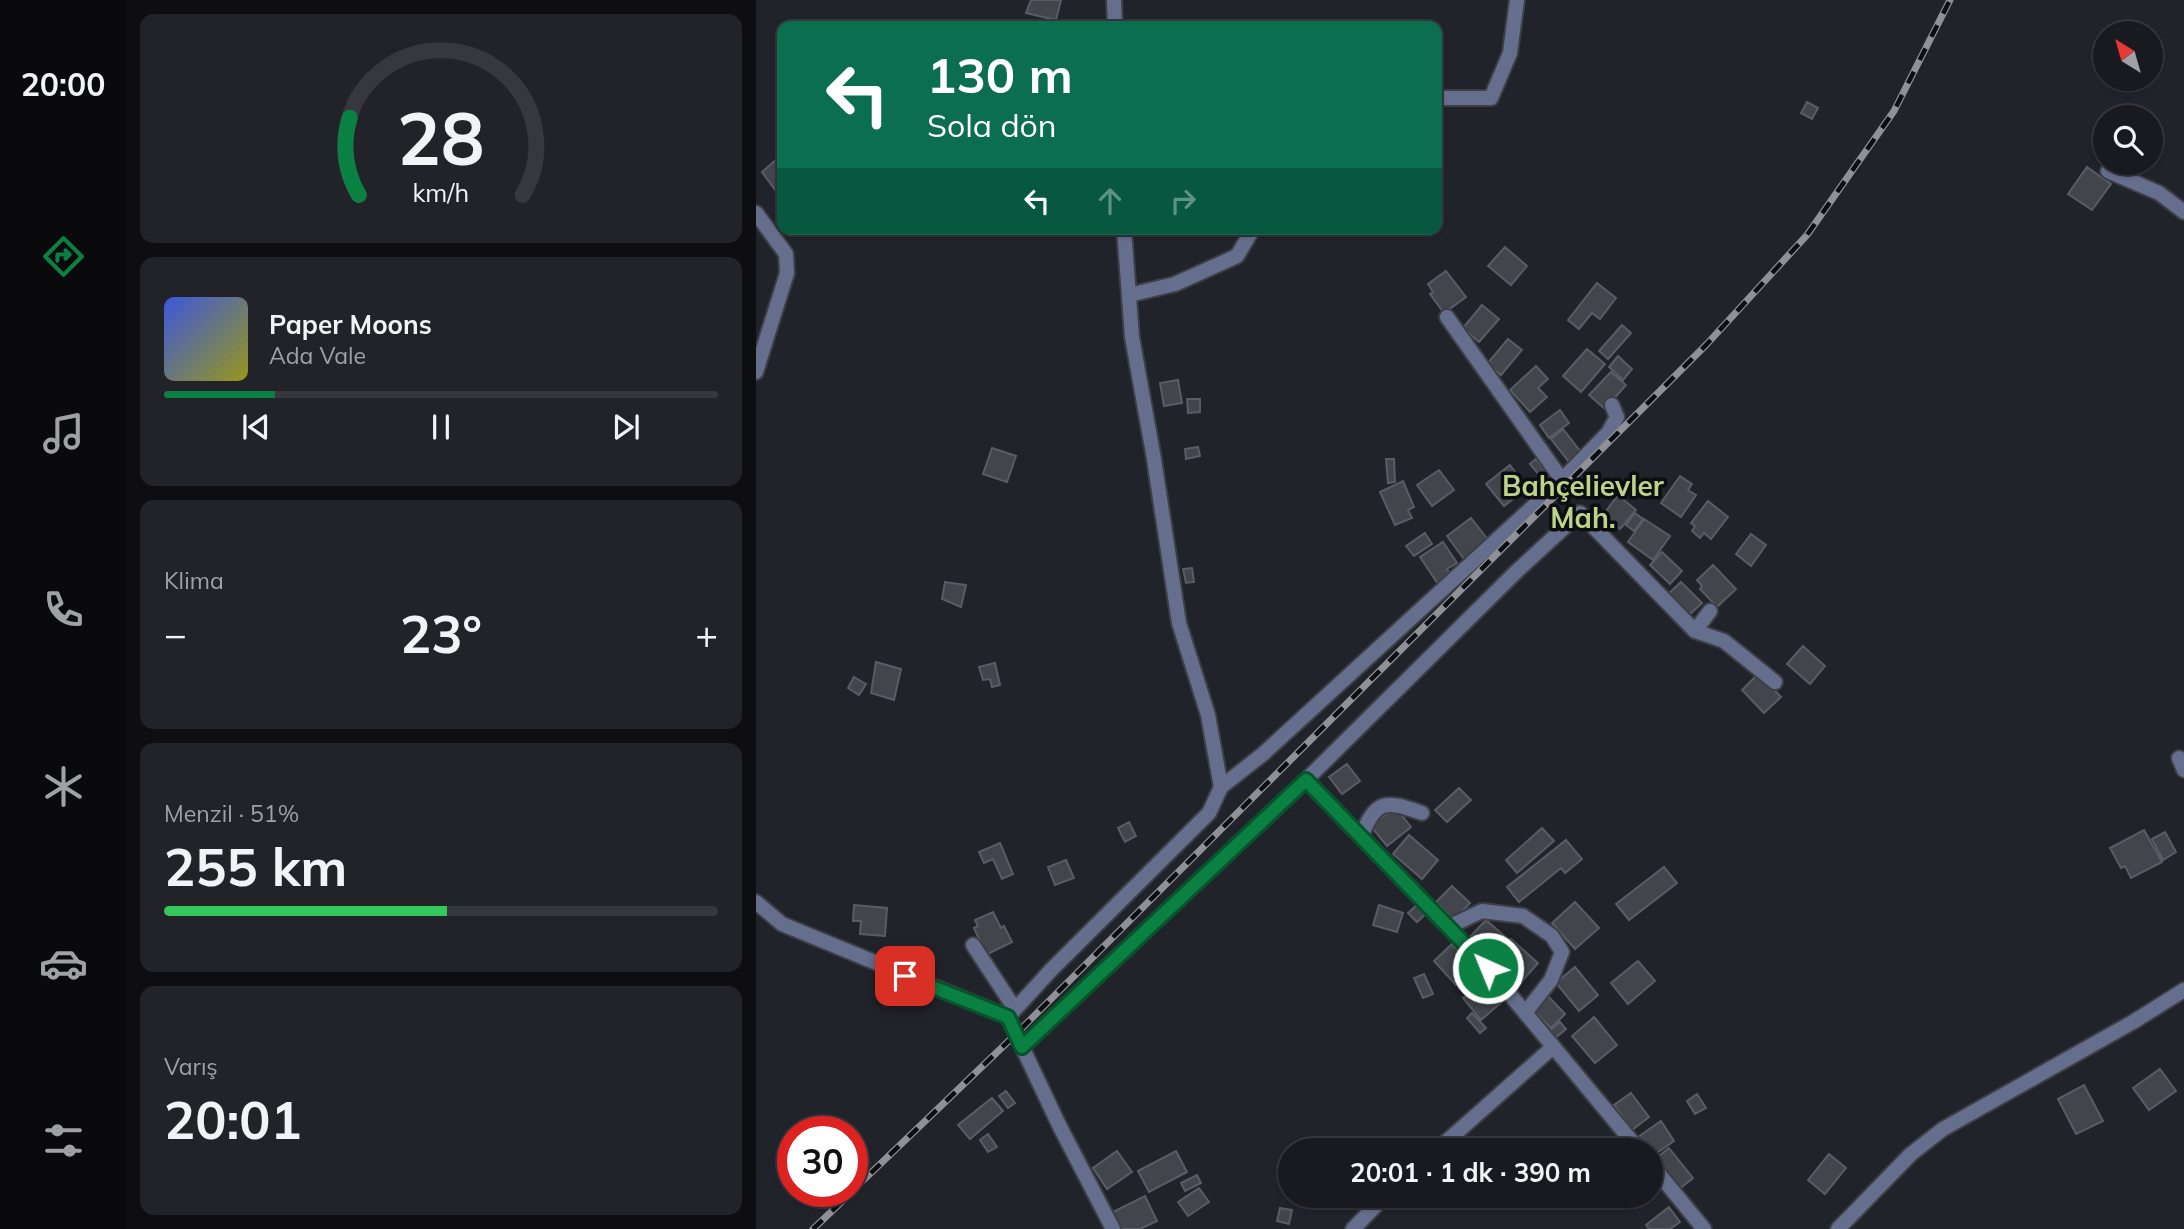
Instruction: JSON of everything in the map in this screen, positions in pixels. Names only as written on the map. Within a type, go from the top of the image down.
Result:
[{"type":"street","points":[[1114,0],[1115,21]]},
{"type":"street","points":[[1442,98],[1491,98],[1510,53],[1517,0]]},
{"type":"street","points":[[2117,175],[2159,193],[2184,212]]},
{"type":"street","points":[[756,213],[786,254],[787,273],[756,372]]},
{"type":"street","points":[[1124,235],[1132,337],[1154,459],[1178,623],[1208,715],[1221,787]]},
{"type":"street","points":[[1129,295],[1175,284],[1237,256],[1249,235]]},
{"type":"street","points":[[1447,317],[1562,480]]},
{"type":"street","points":[[1012,1013],[1051,970],[1209,813],[1221,787],[1263,754],[1562,480],[1608,433],[1617,417],[1612,405]]},
{"type":"street","points":[[1022,1047],[1306,780],[1517,571],[1580,513],[1695,631],[1724,641],[1775,682]]},
{"type":"street","points":[[1695,631],[1710,611]]},
{"type":"street","points":[[1306,780],[1488,968],[1629,1138]]},
{"type":"street","points":[[1361,837],[1369,816],[1384,806],[1397,804],[1422,813]]},
{"type":"street","points":[[756,902],[782,924],[1012,1013]]},
{"type":"street","points":[[1448,927],[1482,911],[1523,916],[1552,936],[1562,952],[1550,980],[1525,1013]]},
{"type":"street","points":[[973,945],[1012,1013],[1022,1047],[1059,1127],[1113,1229]]},
{"type":"street","points":[[1838,1229],[1911,1154],[1943,1129],[2133,1022],[2184,990]]},
{"type":"street","points":[[1451,1138],[1553,1047]]},
{"type":"street","points":[[1663,1179],[1704,1229]]},
{"type":"street","points":[[1353,1229],[1373,1208]]},
{"type":"building","points":[[1031,0],[1061,0],[1056,20],[1026,13]]},
{"type":"building","points":[[1807,102],[1818,108],[1812,119],[1801,113]]},
{"type":"building","points":[[777,159],[776,191],[762,172]]},
{"type":"building","points":[[2087,167],[2093,171],[2093,175],[2098,175],[2111,184],[2092,210],[2068,194]]},
{"type":"building","points":[[1505,247],[1527,266],[1511,285],[1488,266]]},
{"type":"building","points":[[1446,271],[1466,297],[1444,313],[1430,294],[1433,292],[1428,284]]},
{"type":"building","points":[[1597,283],[1616,298],[1600,319],[1592,313],[1579,329],[1568,320]]},
{"type":"building","points":[[1482,305],[1499,319],[1479,342],[1463,328]]},
{"type":"building","points":[[1622,325],[1631,333],[1608,359],[1599,351]]},
{"type":"building","points":[[1508,339],[1522,350],[1501,375],[1487,364]]},
{"type":"building","points":[[1587,349],[1605,364],[1581,392],[1563,376]]},
{"type":"building","points":[[1618,356],[1632,369],[1623,380],[1609,367]]},
{"type":"building","points":[[1536,366],[1548,379],[1538,388],[1547,397],[1530,412],[1510,390]]},
{"type":"building","points":[[1611,372],[1626,385],[1605,409],[1589,395]]},
{"type":"building","points":[[1178,380],[1182,403],[1164,406],[1160,383]]},
{"type":"building","points":[[1187,399],[1200,399],[1200,412],[1188,413]]},
{"type":"building","points":[[1560,410],[1569,423],[1549,438],[1540,425]]},
{"type":"building","points":[[1563,429],[1581,452],[1569,462],[1551,439]]},
{"type":"building","points":[[1198,447],[1200,456],[1186,459],[1185,449]]},
{"type":"building","points":[[992,448],[1016,456],[1007,482],[983,474]]},
{"type":"building","points":[[1386,459],[1394,459],[1395,482],[1388,483]]},
{"type":"building","points":[[1536,459],[1554,481],[1548,486],[1530,464]]},
{"type":"building","points":[[1510,465],[1527,488],[1504,506],[1486,484]]},
{"type":"building","points":[[1439,470],[1454,490],[1432,506],[1417,485]]},
{"type":"building","points":[[1680,476],[1692,484],[1688,490],[1696,495],[1681,517],[1661,503]]},
{"type":"building","points":[[1403,481],[1414,507],[1408,510],[1412,518],[1395,525],[1380,492]]},
{"type":"building","points":[[1618,495],[1636,510],[1620,529],[1603,515]]},
{"type":"building","points":[[1708,501],[1728,517],[1711,539],[1704,533],[1700,538],[1692,531],[1695,526],[1691,523]]},
{"type":"building","points":[[1635,513],[1643,519],[1634,531],[1626,525]]},
{"type":"building","points":[[1471,518],[1489,541],[1464,559],[1447,536]]},
{"type":"building","points":[[1644,519],[1670,536],[1653,560],[1628,542]]},
{"type":"building","points":[[1425,533],[1432,544],[1414,556],[1406,546]]},
{"type":"building","points":[[1751,534],[1766,545],[1751,566],[1736,554]]},
{"type":"building","points":[[1443,542],[1457,563],[1447,569],[1451,575],[1438,584],[1420,557]]},
{"type":"building","points":[[1662,552],[1682,571],[1670,584],[1650,565]]},
{"type":"building","points":[[1713,565],[1736,589],[1717,607],[1700,589],[1702,586],[1697,580]]},
{"type":"building","points":[[1192,568],[1194,582],[1186,583],[1183,569]]},
{"type":"building","points":[[945,582],[966,585],[961,607],[942,599]]},
{"type":"building","points":[[1681,582],[1702,603],[1688,616],[1667,595]]},
{"type":"building","points":[[1803,646],[1825,666],[1810,684],[1787,664]]},
{"type":"building","points":[[876,662],[901,669],[894,700],[871,693]]},
{"type":"building","points":[[995,663],[1000,685],[992,687],[990,679],[983,680],[979,667]]},
{"type":"building","points":[[1759,673],[1781,697],[1764,713],[1742,690]]},
{"type":"building","points":[[854,677],[866,684],[859,695],[848,688]]},
{"type":"building","points":[[1347,764],[1360,781],[1342,794],[1329,777]]},
{"type":"building","points":[[1459,788],[1471,800],[1447,822],[1435,810]]},
{"type":"building","points":[[1396,808],[1411,827],[1387,846],[1370,825]]},
{"type":"building","points":[[1129,822],[1136,836],[1125,842],[1118,828]]},
{"type":"building","points":[[1542,828],[1554,841],[1517,873],[1506,860]]},
{"type":"building","points":[[2144,830],[2162,862],[2131,878],[2125,866],[2121,868],[2110,848]]},
{"type":"building","points":[[2165,832],[2176,852],[2163,860],[2152,839]]},
{"type":"building","points":[[1409,835],[1438,860],[1422,879],[1393,854]]},
{"type":"building","points":[[1566,840],[1582,859],[1565,873],[1561,868],[1519,902],[1507,887]]},
{"type":"building","points":[[1000,843],[1013,874],[1002,879],[993,859],[984,863],[979,852]]},
{"type":"building","points":[[1066,860],[1074,878],[1055,885],[1048,867]]},
{"type":"building","points":[[1664,867],[1677,883],[1629,920],[1616,904]]},
{"type":"building","points":[[1452,886],[1470,903],[1454,920],[1436,902]]},
{"type":"building","points":[[1575,902],[1599,928],[1575,949],[1552,923]]},
{"type":"building","points":[[1418,904],[1427,913],[1417,922],[1408,913]]},
{"type":"building","points":[[854,905],[887,908],[885,936],[860,934],[861,921],[853,921]]},
{"type":"building","points":[[1379,905],[1403,913],[1397,932],[1373,925]]},
{"type":"building","points":[[993,912],[1012,942],[986,955],[974,928],[978,926],[975,920]]},
{"type":"building","points":[[1486,920],[1508,939],[1490,960],[1467,940]]},
{"type":"building","points":[[1511,939],[1538,963],[1517,987],[1490,963]]},
{"type":"building","points":[[1452,944],[1474,968],[1456,985],[1434,961]]},
{"type":"building","points":[[1638,961],[1655,981],[1628,1004],[1611,983]]},
{"type":"building","points":[[1575,967],[1598,995],[1579,1011],[1556,983]]},
{"type":"building","points":[[1424,974],[1433,994],[1423,998],[1414,978]]},
{"type":"building","points":[[1486,979],[1504,1000],[1481,1020],[1463,998]]},
{"type":"building","points":[[1546,994],[1565,1014],[1551,1028],[1531,1008]]},
{"type":"building","points":[[1472,1013],[1486,1028],[1480,1033],[1467,1018]]},
{"type":"building","points":[[1594,1017],[1617,1045],[1595,1063],[1572,1036]]},
{"type":"building","points":[[1560,1022],[1566,1029],[1555,1038],[1549,1031]]},
{"type":"building","points":[[2160,1069],[2176,1091],[2149,1110],[2133,1088]]},
{"type":"building","points":[[2084,1085],[2103,1121],[2076,1134],[2058,1099]]},
{"type":"building","points":[[1006,1091],[1015,1103],[1008,1108],[999,1096]]},
{"type":"building","points":[[1631,1093],[1649,1117],[1632,1130],[1614,1105]]},
{"type":"building","points":[[1697,1094],[1706,1108],[1695,1114],[1687,1101]]},
{"type":"building","points":[[992,1098],[1003,1111],[970,1139],[958,1125]]},
{"type":"building","points":[[1661,1121],[1674,1141],[1663,1149],[1663,1138],[1638,1137]]},
{"type":"building","points":[[988,1134],[997,1147],[988,1152],[980,1140]]},
{"type":"building","points":[[1669,1148],[1693,1178],[1678,1190],[1663,1171],[1663,1153]]},
{"type":"building","points":[[1117,1151],[1132,1172],[1107,1189],[1093,1168]]},
{"type":"building","points":[[1176,1151],[1187,1172],[1149,1192],[1138,1171]]},
{"type":"building","points":[[1829,1154],[1846,1168],[1825,1194],[1808,1180]]},
{"type":"building","points":[[1197,1175],[1201,1183],[1185,1191],[1181,1183]]},
{"type":"building","points":[[1199,1188],[1209,1202],[1188,1216],[1178,1202]]},
{"type":"building","points":[[1145,1196],[1157,1221],[1140,1229],[1118,1229],[1111,1213]]},
{"type":"building","points":[[1669,1207],[1680,1222],[1670,1229],[1649,1229],[1646,1225]]},
{"type":"building","points":[[1280,1208],[1292,1210],[1289,1224],[1277,1221]]},
{"type":"railway","points":[[868,1176],[1016,1034],[1706,345],[1807,235],[1894,111],[1950,0]]},
{"type":"railway","points":[[813,1229],[836,1207]]},
{"type":"district","name":"Bahçelievler Mah.","points":[[1583,501]]},
{"type":"route","points":[[905,976],[1008,1017],[1022,1047],[1306,780],[1488,968]]}]
